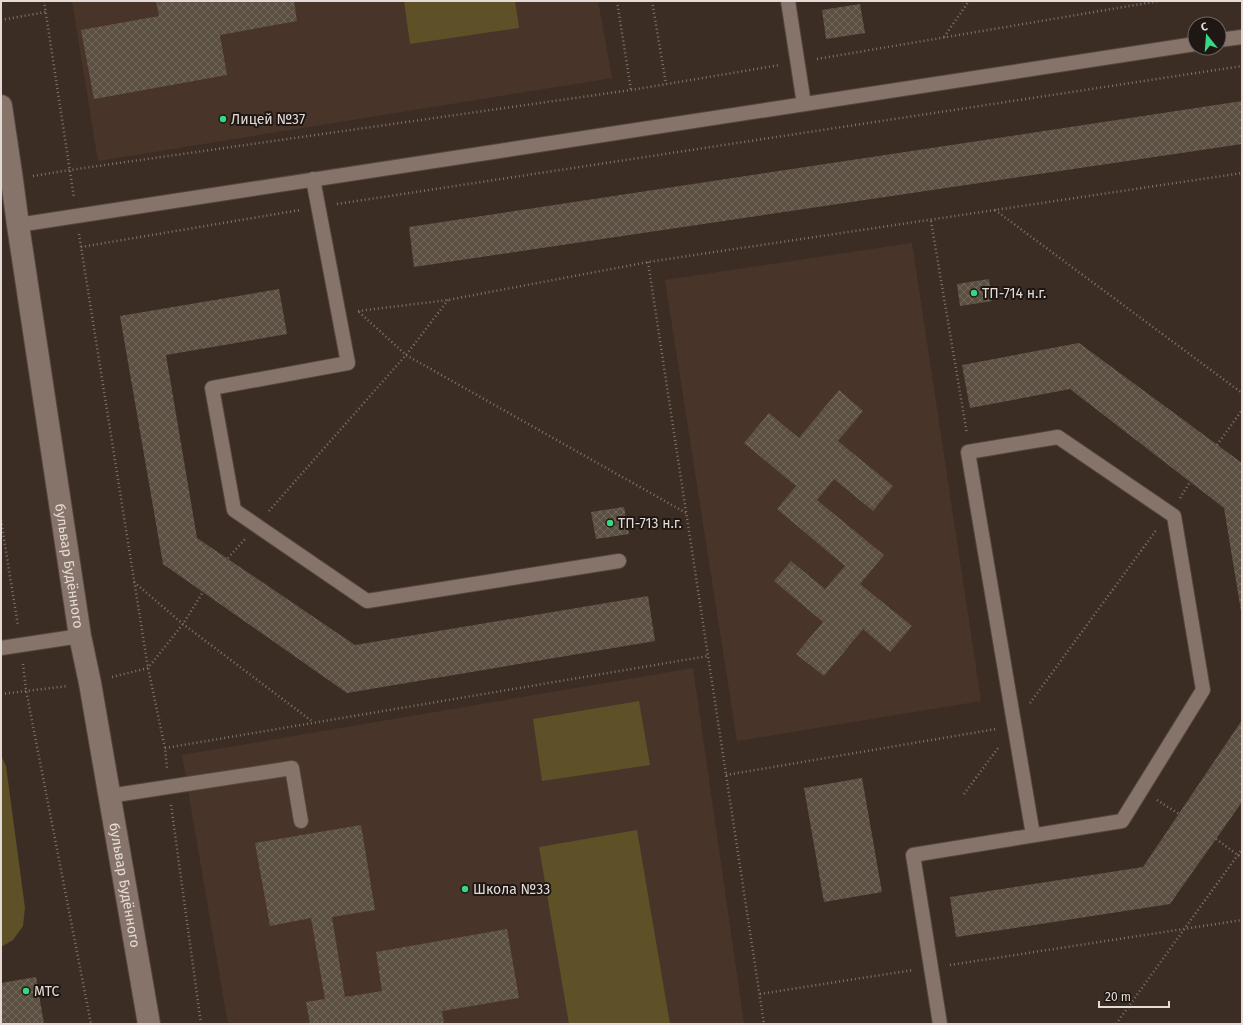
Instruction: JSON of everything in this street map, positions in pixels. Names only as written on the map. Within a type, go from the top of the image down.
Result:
[{"type":"street","name":"бульвар Будённого","points":[[1,106],[80,636],[149,1024]]},
{"type":"lane","points":[[788,1],[804,104]]},
{"type":"lane","points":[[1227,39],[1242,37]]},
{"type":"lane","points":[[18,225],[1187,45]]},
{"type":"lane","points":[[313,179],[348,363],[212,388],[234,510],[366,601],[619,561]]},
{"type":"lane","points":[[940,1024],[913,855],[1122,821],[1203,690],[1174,516],[1058,438],[968,452],[1033,835]]},
{"type":"lane","points":[[1,648],[80,636]]},
{"type":"lane","points":[[109,796],[292,768],[301,821]]},
{"type":"path","points":[[44,1],[76,217],[148,668],[165,748],[168,786],[201,1024]]},
{"type":"path","points":[[617,1],[631,90]]},
{"type":"path","points":[[652,1],[666,84]]},
{"type":"path","points":[[944,37],[969,1]]},
{"type":"path","points":[[12,180],[70,170],[631,90],[1159,1]]},
{"type":"path","points":[[1,20],[46,12]]},
{"type":"path","points":[[81,247],[318,207],[1242,66]]},
{"type":"path","points":[[686,513],[406,355],[358,311],[448,300],[648,262],[931,221],[1242,173]]},
{"type":"path","points":[[995,210],[1242,393]]},
{"type":"path","points":[[931,221],[967,434]]},
{"type":"path","points":[[648,262],[764,1024]]},
{"type":"path","points":[[228,558],[406,355],[448,300]]},
{"type":"path","points":[[1217,445],[1242,410]]},
{"type":"path","points":[[964,794],[1168,513],[1180,499],[1190,482]]},
{"type":"path","points":[[1,520],[21,645],[26,690],[91,1024]]},
{"type":"path","points":[[134,581],[183,624],[313,722]]},
{"type":"path","points":[[148,668],[183,624],[203,592]]},
{"type":"path","points":[[165,748],[708,656]]},
{"type":"path","points":[[726,775],[1014,725]]},
{"type":"path","points":[[1152,797],[1179,814]]},
{"type":"path","points":[[1216,839],[1242,858]]},
{"type":"path","points":[[1116,1024],[1242,849]]},
{"type":"path","points":[[760,994],[1242,920]]},
{"type":"shaded area","name":"Лицей №37","points":[[72,1],[598,1],[612,78],[98,161]]},
{"type":"shaded area","points":[[404,1],[515,1],[519,28],[410,44]]},
{"type":"shaded area","points":[[912,243],[981,701],[737,741],[665,280]]},
{"type":"shaded area","name":"Школа №33","points":[[693,668],[744,1024],[228,1024],[182,755]]},
{"type":"shaded area","points":[[639,701],[650,765],[542,781],[533,719]]},
{"type":"shaded area","points":[[1,755],[6,766],[25,908],[23,926],[13,940],[1,947]]},
{"type":"shaded area","points":[[637,830],[670,1024],[569,1024],[539,847]]},
{"type":"building","points":[[156,1],[294,1],[297,21],[220,35],[227,75],[94,99],[81,30],[159,16]]},
{"type":"building","points":[[860,4],[865,33],[826,39],[822,10]]},
{"type":"building","points":[[1242,101],[1242,144],[414,267],[409,227]]},
{"type":"building","name":"ТП-714 н.г.","points":[[989,279],[992,301],[960,306],[957,284]]},
{"type":"building","points":[[279,289],[287,334],[166,355],[197,538],[355,645],[648,596],[655,641],[347,693],[163,564],[120,316]]},
{"type":"building","points":[[1079,343],[1242,463],[1242,617],[1224,508],[1070,389],[970,408],[962,365]]},
{"type":"building","points":[[839,390],[863,411],[838,441],[893,486],[873,511],[834,479],[817,500],[884,555],[860,584],[912,626],[890,652],[863,629],[824,676],[796,654],[823,622],[774,581],[791,561],[825,589],[845,566],[777,509],[796,486],[744,443],[769,413],[799,438]]},
{"type":"building","name":"ТП-713 н.г.","points":[[624,507],[629,534],[596,539],[591,512]]},
{"type":"building","points":[[1242,720],[1242,802],[1170,904],[956,937],[950,897],[1143,867]]},
{"type":"building","points":[[862,778],[882,892],[824,902],[804,788]]},
{"type":"building","points":[[361,825],[375,910],[332,917],[345,997],[382,991],[376,952],[507,929],[519,998],[442,1011],[444,1024],[310,1024],[306,1002],[325,999],[311,918],[270,926],[255,843]]},
{"type":"building","points":[[36,977],[44,1024],[1,1024],[1,983]]},
{"type":"place","name":"Лицей №37","points":[[223,119]]},
{"type":"place","name":"ТП-714 н.г.","points":[[974,293]]},
{"type":"place","name":"ТП-713 н.г.","points":[[610,523]]},
{"type":"place","name":"Школа №33","points":[[465,889]]},
{"type":"place","name":"МТС","points":[[26,991]]}]
